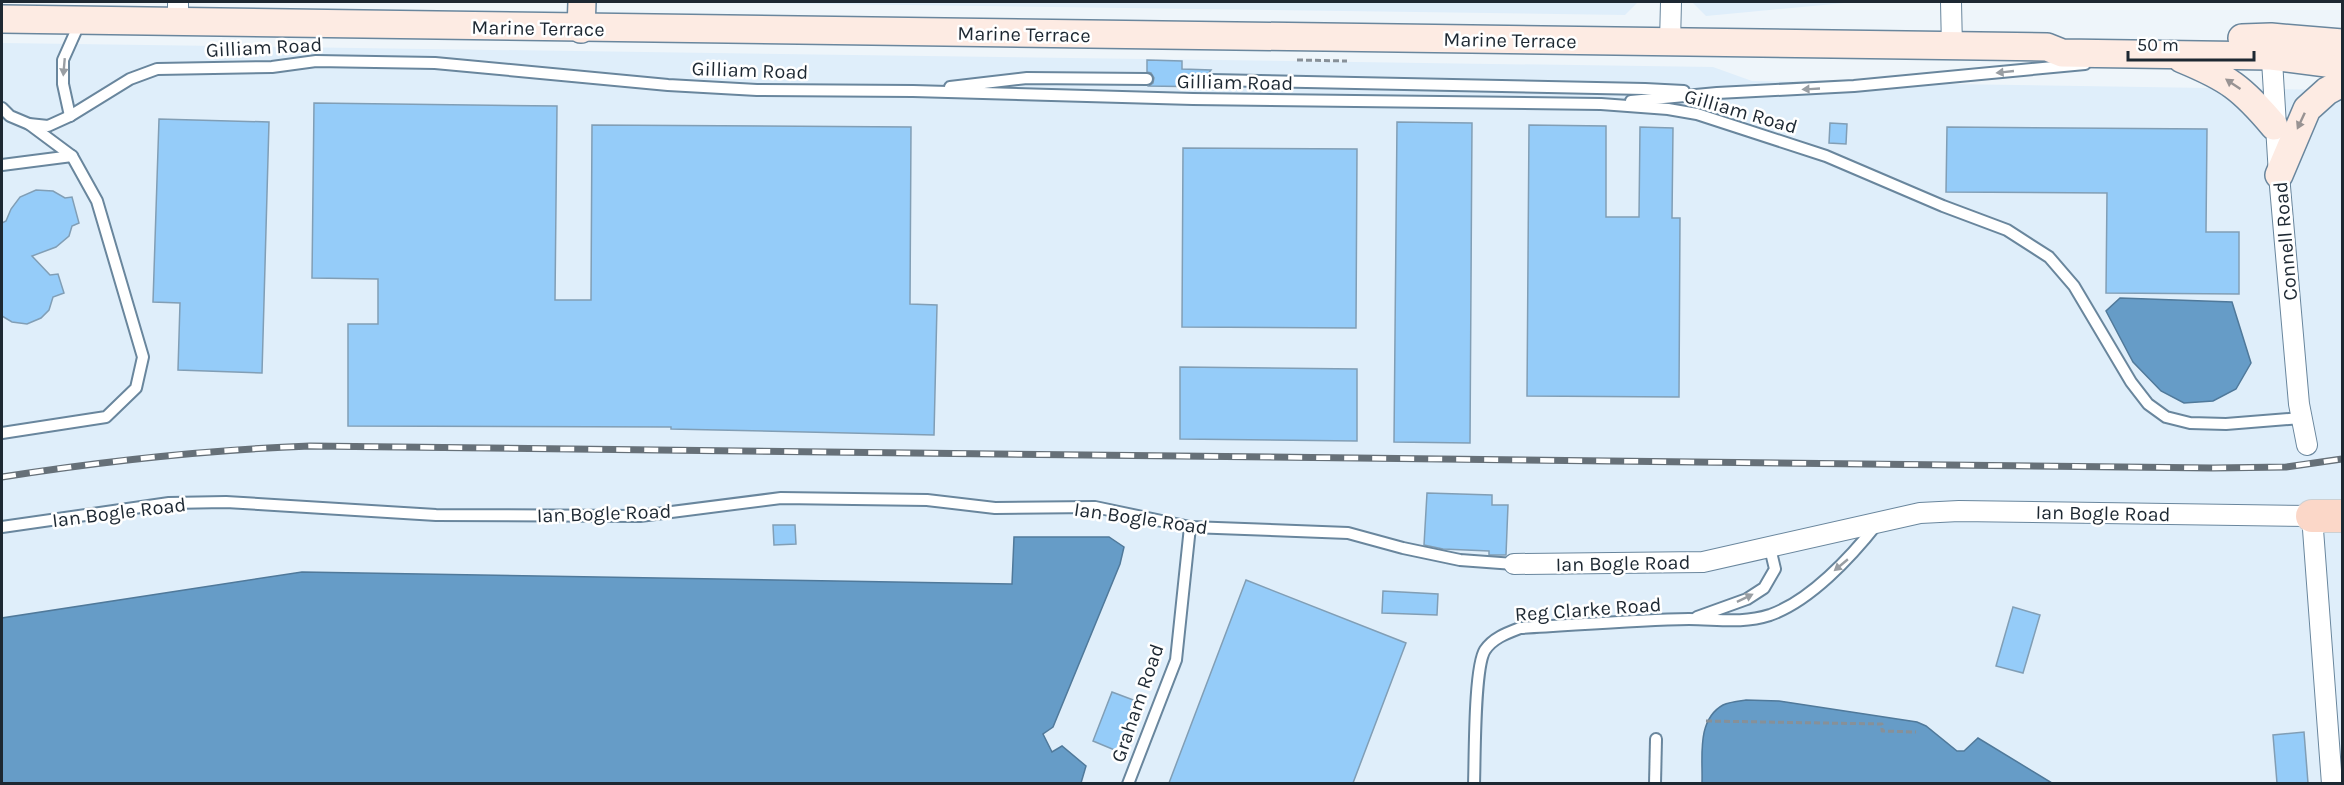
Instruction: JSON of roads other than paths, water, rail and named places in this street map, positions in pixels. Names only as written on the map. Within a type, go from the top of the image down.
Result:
[{"type":"main road","points":[[581,29],[582,2]]},
{"type":"main road","name":"Marine Terrace","points":[[2,19],[81,19],[178,11],[581,29],[2047,48],[2062,52],[2173,55],[2343,43]]},
{"type":"main road","name":"Marine Terrace","points":[[2047,48],[2056,42],[2271,47],[2343,65]]},
{"type":"main road","points":[[2173,55],[2214,72],[2240,88],[2274,126]]},
{"type":"main road","points":[[2278,175],[2307,108],[2326,91],[2343,83]]},
{"type":"main road","points":[[2312,516],[2343,516]]},
{"type":"street","points":[[1670,42],[1671,2]]},
{"type":"street","points":[[1951,2],[1952,48]]},
{"type":"street","name":"Connell Road","points":[[2271,47],[2278,175],[2301,418],[2307,445]]},
{"type":"street","name":"Ian Bogle Road","points":[[1515,564],[1703,562],[1920,513],[1959,511],[2312,516]]},
{"type":"street","points":[[2312,516],[2332,783]]},
{"type":"lane","points":[[70,116],[63,84],[63,60],[81,19]]},
{"type":"lane","points":[[1601,104],[1717,93],[1854,86],[2064,68],[2091,63],[2116,53]]},
{"type":"lane","name":"Gilliam Road","points":[[29,124],[48,126],[70,116],[130,79],[157,69],[272,67],[316,61],[435,63],[668,85],[757,90],[1601,104],[1668,109],[1706,117],[1826,156],[1943,206],[2007,230],[2049,257],[2074,286],[2131,382],[2148,404],[2166,417],[2190,423],[2226,424],[2301,418]]},
{"type":"lane","points":[[913,91],[1027,78],[1147,79]]},
{"type":"lane","points":[[1211,80],[1645,88],[1717,93]]},
{"type":"lane","points":[[2,108],[10,116],[29,124],[72,156],[98,201],[143,357],[136,388],[106,417],[2,433]]},
{"type":"lane","points":[[2,165],[72,156]]},
{"type":"lane","name":"Ian Bogle Road","points":[[2,527],[169,503],[226,502],[436,515],[640,516],[781,498],[927,500],[995,508],[1095,507],[1190,527],[1347,533],[1460,560],[1515,564]]},
{"type":"lane","points":[[1691,619],[1726,622],[1751,620],[1771,615],[1787,607],[1853,555],[1879,522]]},
{"type":"lane","name":"Graham Road","points":[[1128,783],[1176,660],[1190,527]]},
{"type":"lane","points":[[1691,619],[1747,599],[1764,588],[1774,569],[1770,548]]},
{"type":"lane","name":"Reg Clarke Road","points":[[1474,783],[1479,671],[1485,650],[1500,636],[1520,628],[1691,619]]},
{"type":"lane","points":[[1655,783],[1656,739]]},
{"type":"water","points":[[2120,298],[2232,302],[2251,363],[2236,389],[2213,401],[2184,403],[2161,391],[2133,362],[2106,311]]},
{"type":"water","points":[[1014,537],[1109,537],[1124,547],[1120,564],[1053,727],[1043,734],[1052,752],[1062,746],[1086,766],[1081,783],[2,783],[2,618],[302,572],[1012,584]]},
{"type":"water","points":[[1746,700],[1779,701],[1917,722],[1926,726],[1957,751],[1964,751],[1978,738],[2052,783],[1702,783],[1703,740],[1708,720],[1723,705]]},
{"type":"railway","points":[[2,477],[155,457],[310,446],[2213,468],[2286,467],[2342,459]]}]
